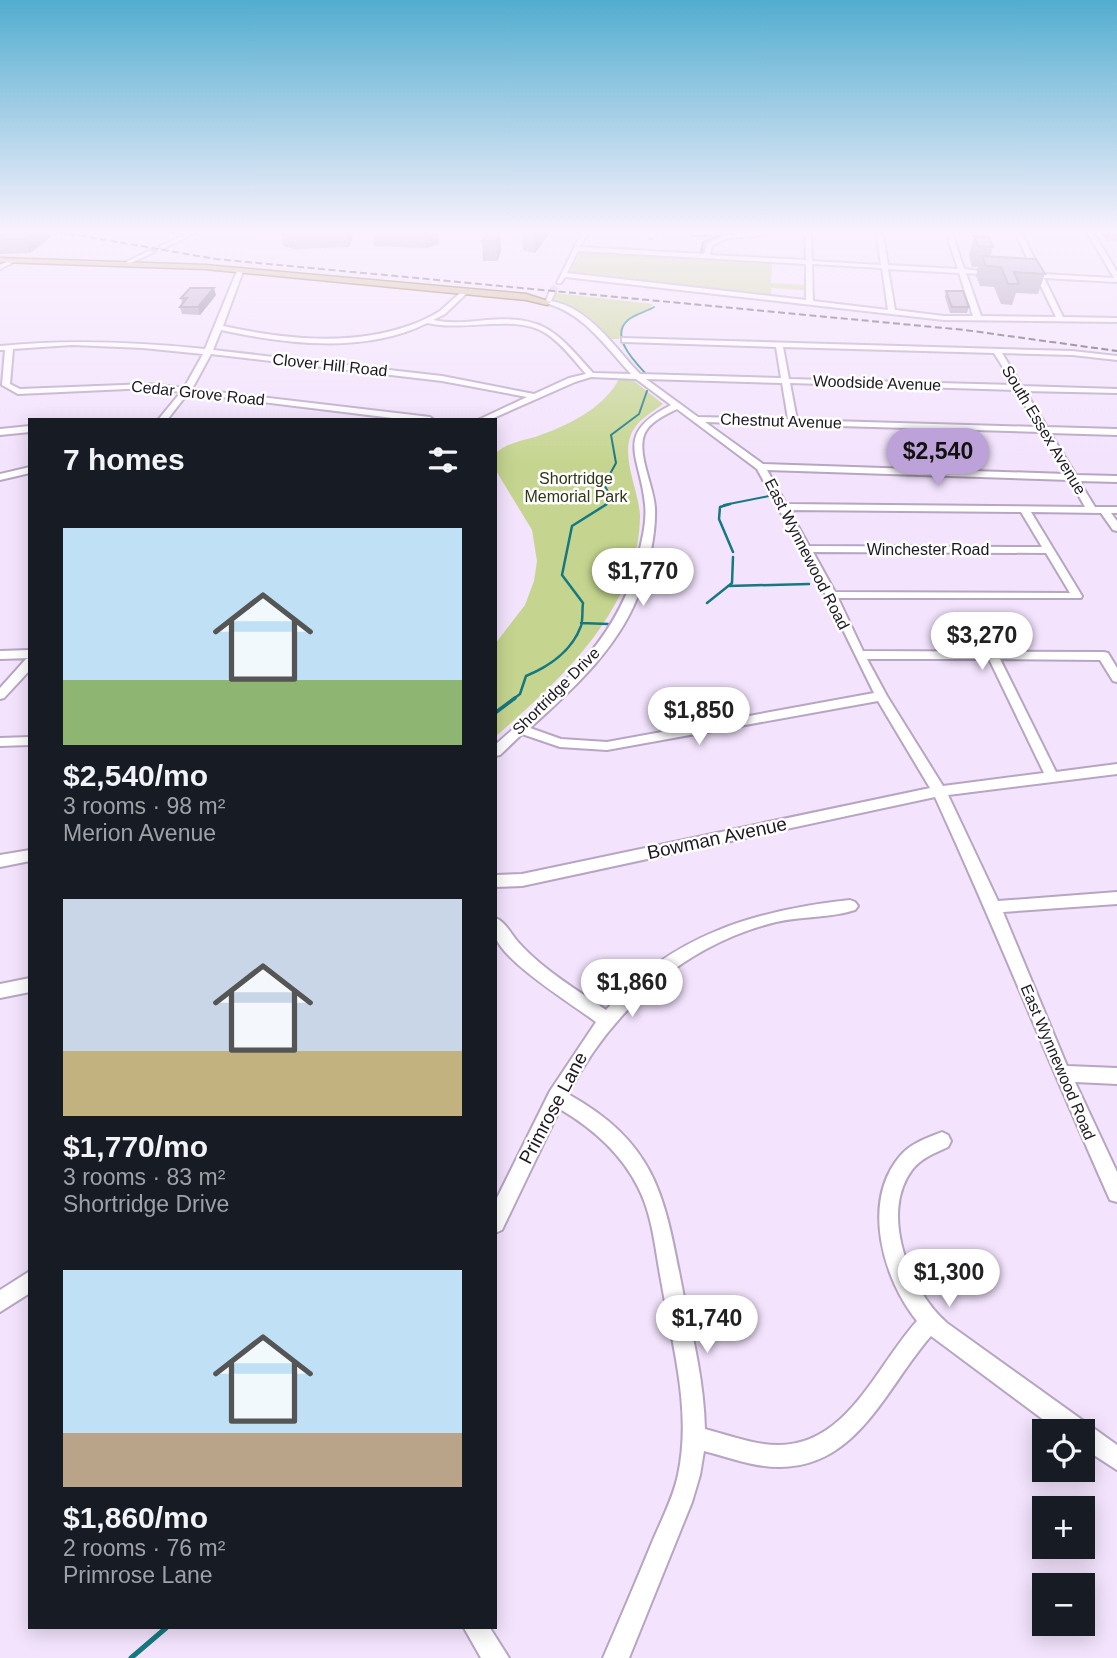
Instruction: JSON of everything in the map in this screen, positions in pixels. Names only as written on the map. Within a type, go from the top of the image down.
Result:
[{"type":"street","points":[[164,418],[187,390],[208,352],[226,307]]},
{"type":"street","points":[[219,327],[284,341],[335,341],[378,335],[429,321],[451,307]]},
{"type":"street","name":"East Wynnewood Road","points":[[566,307],[583,317],[638,376],[761,467],[831,595],[881,695],[939,791],[993,907],[1062,1074],[1117,1193]]},
{"type":"street","points":[[845,307],[978,319],[1117,320]]},
{"type":"street","points":[[891,307],[892,312]]},
{"type":"street","points":[[974,307],[978,319]]},
{"type":"street","points":[[1055,307],[1061,320]]},
{"type":"street","points":[[429,321],[450,326],[507,321],[532,324],[552,334],[591,374],[486,418]]},
{"type":"street","points":[[625,340],[1092,354],[1117,358]]},
{"type":"street","name":"Clover Hill Road","points":[[4,348],[106,343],[208,352],[456,379],[534,396]]},
{"type":"street","points":[[779,344],[793,421]]},
{"type":"street","name":"Cedar Grove Road","points":[[4,348],[6,385],[18,391],[44,392],[131,384],[414,418]]},
{"type":"street","name":"South Essex Avenue","points":[[997,351],[1092,510]]},
{"type":"street","name":"Woodside Avenue","points":[[591,374],[1117,391]]},
{"type":"street","name":"Shortridge Drive","points":[[497,750],[598,652],[621,616],[639,579],[651,508],[639,463],[637,439],[649,421],[678,405]]},
{"type":"street","name":"Chestnut Avenue","points":[[696,419],[1117,432]]},
{"type":"street","points":[[0,432],[28,429]]},
{"type":"street","points":[[761,467],[1117,479]]},
{"type":"street","points":[[0,477],[28,470]]},
{"type":"street","points":[[782,507],[1117,510]]},
{"type":"street","points":[[831,595],[1077,596],[1025,509]]},
{"type":"street","points":[[1104,510],[1117,528]]},
{"type":"street","name":"Winchester Road","points":[[805,549],[1050,550]]},
{"type":"street","points":[[0,655],[28,654]]},
{"type":"street","points":[[860,655],[1104,656],[1117,678]]},
{"type":"street","points":[[993,656],[1052,777]]},
{"type":"street","points":[[0,695],[28,664]]},
{"type":"street","points":[[520,729],[560,743],[607,746],[881,695]]},
{"type":"street","points":[[0,743],[28,741]]},
{"type":"street","name":"Bowman Avenue","points":[[497,881],[522,880],[939,791],[1117,769]]},
{"type":"street","points":[[0,861],[28,855]]},
{"type":"street","points":[[993,907],[1117,898]]},
{"type":"street","name":"Primrose Lane","points":[[497,1219],[577,1059],[606,1019],[637,988],[671,962],[734,929],[786,914],[850,906]]},
{"type":"street","points":[[497,926],[511,946],[538,972],[606,1019]]},
{"type":"street","points":[[0,991],[28,985]]},
{"type":"street","points":[[1062,1074],[1117,1076]]},
{"type":"street","points":[[556,1097],[590,1117],[623,1147],[644,1178],[657,1209],[689,1373],[694,1437],[688,1476],[674,1518],[616,1658]]},
{"type":"street","points":[[942,1141],[918,1150],[908,1158],[895,1184],[890,1208],[890,1226],[896,1263],[909,1292],[930,1321],[1062,1419]]},
{"type":"street","points":[[0,1302],[28,1282]]},
{"type":"street","points":[[694,1437],[778,1456],[804,1453],[821,1446],[856,1423],[904,1352],[930,1321]]},
{"type":"street","points":[[1095,1444],[1117,1460]]},
{"type":"street","points":[[477,1629],[496,1658]]},
{"type":"green space","points":[[571,307],[650,307],[625,321],[619,339],[609,339],[591,318]]},
{"type":"green space","name":"Shortridge Memorial Park","points":[[619,379],[634,381],[663,404],[638,423],[629,442],[629,463],[640,516],[636,553],[618,598],[589,643],[554,683],[497,735],[497,641],[525,605],[534,581],[537,561],[532,530],[497,472],[497,452],[571,422],[594,408]]},
{"type":"waterway","points":[[646,374],[626,348],[621,334],[628,320],[653,307]]},
{"type":"waterway","points":[[605,505],[612,498],[604,485],[616,463],[611,435],[639,414],[647,391]]},
{"type":"waterway","points":[[724,505],[769,496]]},
{"type":"waterway","points":[[582,623],[583,603],[562,575],[572,526],[607,504]]},
{"type":"waterway","points":[[730,504],[720,507],[719,519],[733,552]]},
{"type":"waterway","points":[[728,586],[732,583],[733,557]]},
{"type":"waterway","points":[[728,586],[809,584]]},
{"type":"waterway","points":[[707,603],[728,586]]},
{"type":"waterway","points":[[512,700],[520,694],[526,676],[543,668],[572,643],[582,623]]},
{"type":"waterway","points":[[582,623],[608,624]]},
{"type":"waterway","points":[[497,712],[515,698]]},
{"type":"waterway","points":[[131,1658],[165,1629]]},
{"type":"railway","points":[[726,307],[965,330],[1117,351]]}]
